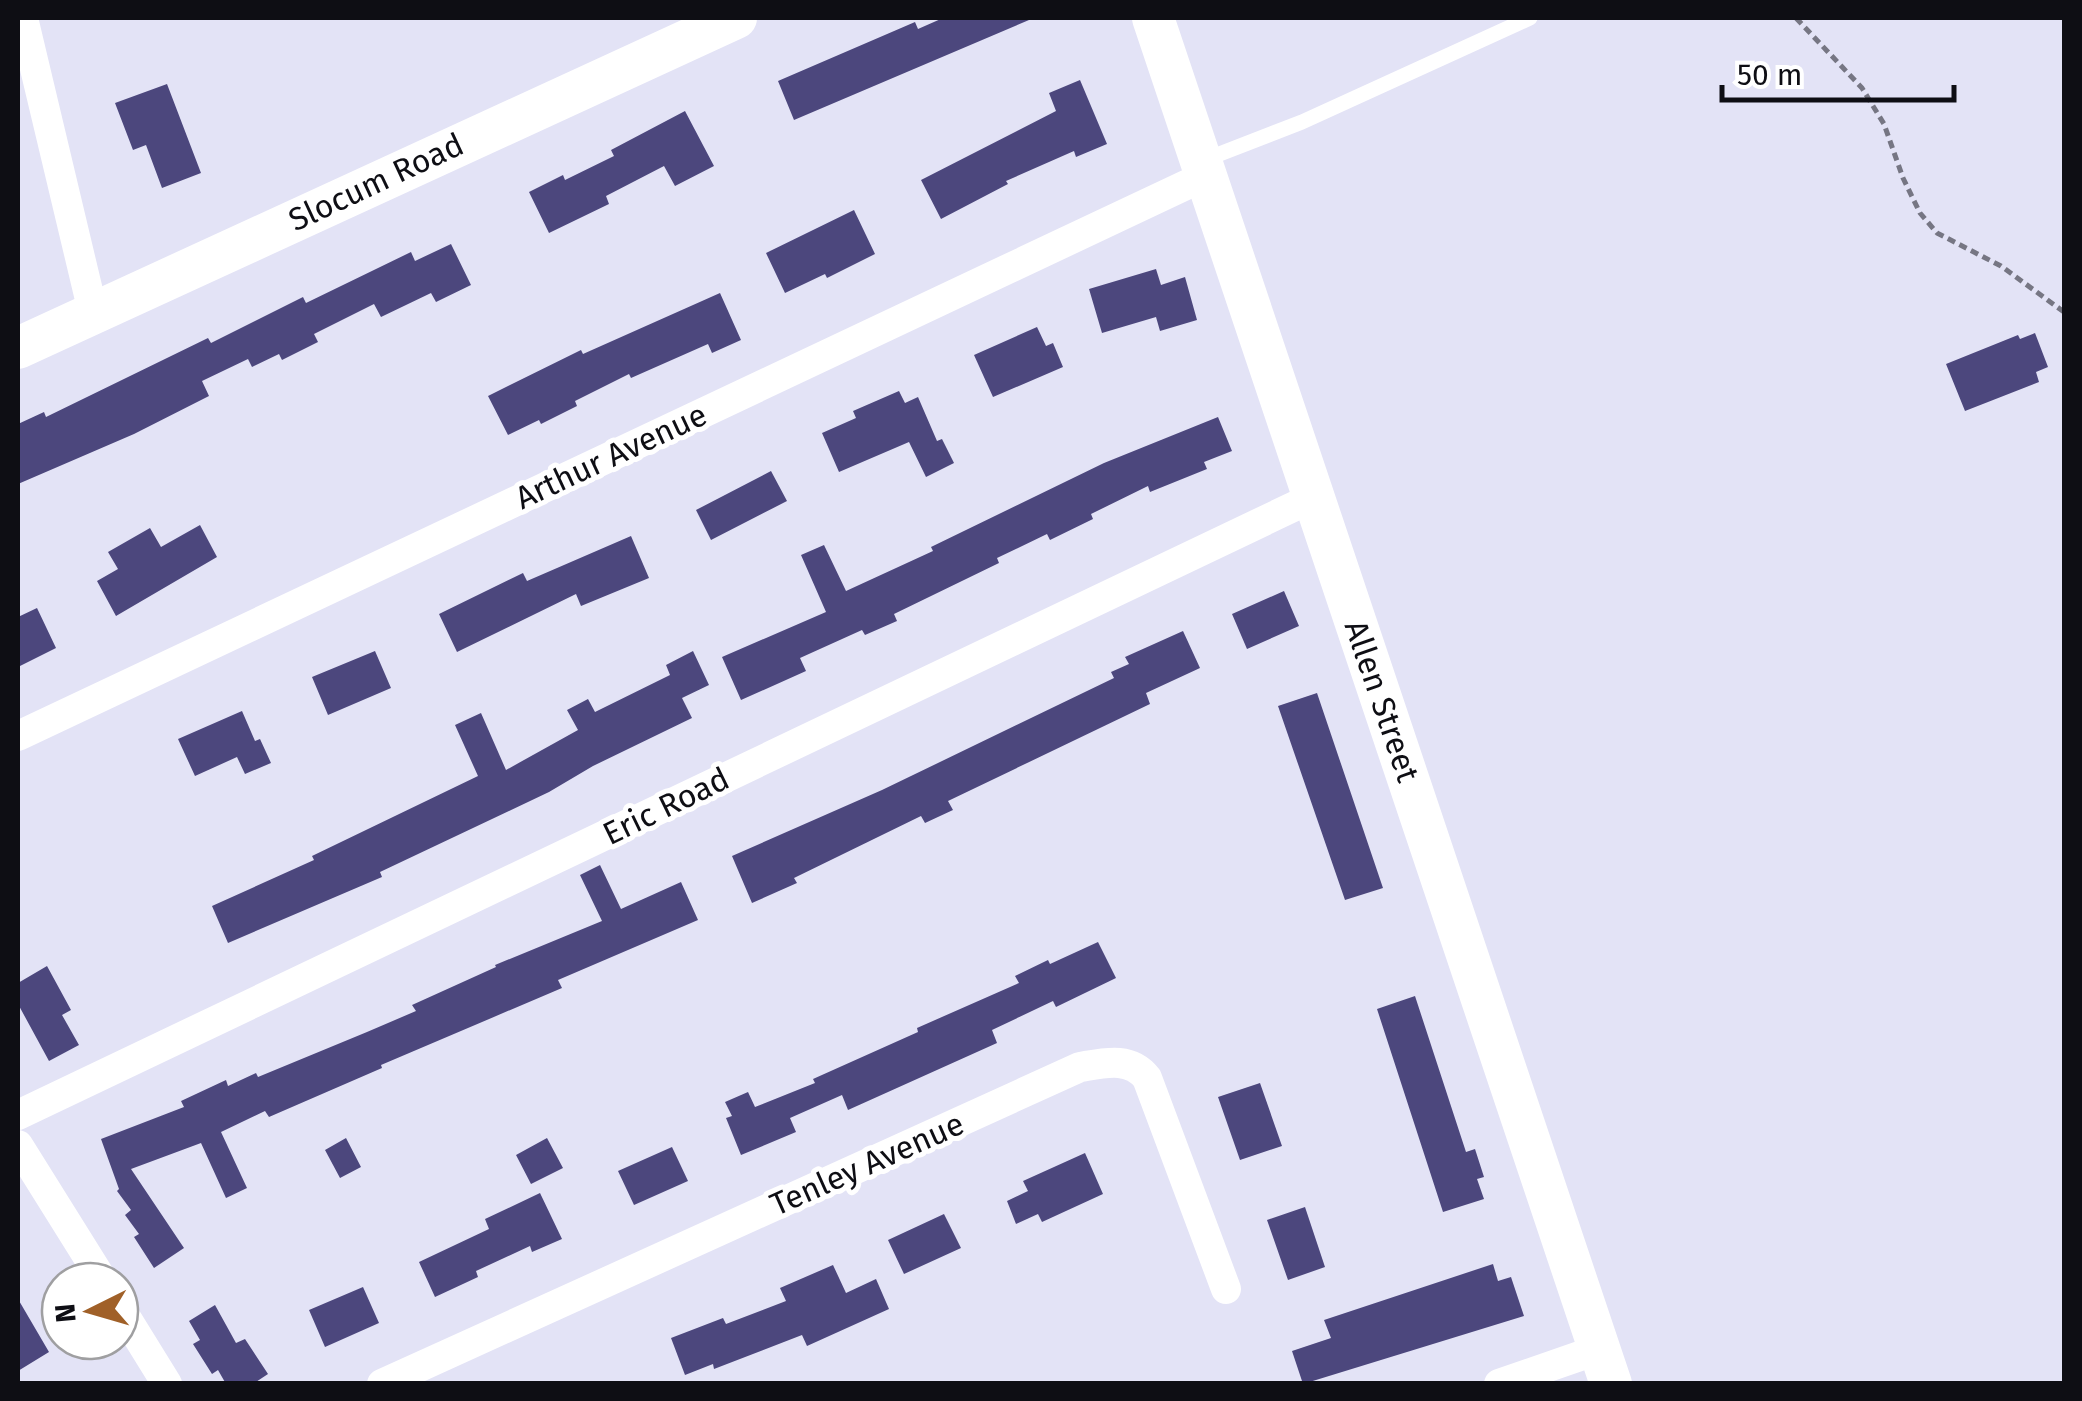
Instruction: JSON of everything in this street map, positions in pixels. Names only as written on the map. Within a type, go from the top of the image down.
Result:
[{"type":"street","points":[[23,18],[93,312]]},
{"type":"street","name":"Slocum Road","points":[[18,348],[736,18]]},
{"type":"street","name":"Allen Street","points":[[1154,18],[1606,1366]]},
{"type":"street","name":"Arthur Avenue","points":[[18,736],[1203,169]]},
{"type":"street","name":"Eric Road","points":[[18,1116],[1314,497]]},
{"type":"street","name":"Tenley Avenue","points":[[382,1384],[1080,1067],[1108,1062],[1129,1065],[1147,1078],[1226,1289]]},
{"type":"street","points":[[18,1144],[91,1261]]},
{"type":"street","points":[[140,1340],[167,1384]]},
{"type":"street","points":[[1499,1384],[1606,1366]]},
{"type":"lane","points":[[1203,169],[1234,146],[1302,122],[1530,18]]},
{"type":"path","points":[[1796,18],[1862,88],[1884,124],[1920,213],[1937,234],[2001,266],[2064,312]]},
{"type":"building","points":[[943,18],[1029,20],[794,120],[778,81],[915,22],[918,29]]},
{"type":"building","points":[[1080,80],[1107,144],[1076,157],[1074,151],[1006,181],[1008,184],[941,219],[921,180],[1056,111],[1049,93]]},
{"type":"building","points":[[167,84],[201,173],[162,188],[146,145],[133,150],[115,103]]},
{"type":"building","points":[[685,111],[714,166],[675,186],[664,166],[606,196],[609,204],[549,233],[529,192],[614,156],[611,150]]},
{"type":"building","points":[[854,210],[875,254],[785,293],[766,253]]},
{"type":"building","points":[[451,244],[471,285],[436,302],[431,293],[381,317],[374,304],[314,334],[318,342],[282,360],[279,354],[252,367],[248,359],[202,381],[209,396],[134,434],[18,484],[18,424],[44,412],[46,417],[208,338],[211,343],[303,297],[306,303],[411,252],[415,261]]},
{"type":"building","points":[[1156,269],[1161,285],[1185,277],[1197,320],[1160,331],[1156,317],[1102,333],[1089,289]]},
{"type":"building","points":[[720,293],[741,340],[712,353],[708,344],[631,378],[629,374],[575,401],[577,406],[508,435],[488,396],[581,350],[583,354]]},
{"type":"building","points":[[1037,327],[1046,346],[1053,343],[1063,367],[993,397],[974,355]]},
{"type":"building","points":[[2035,333],[2048,367],[2036,372],[2039,382],[1965,411],[1946,364],[2018,335],[2020,339]]},
{"type":"building","points":[[899,391],[905,403],[918,397],[937,441],[942,439],[954,463],[926,477],[909,442],[839,472],[822,433],[856,418],[853,411]]},
{"type":"building","points":[[1218,417],[1232,451],[1204,462],[1207,469],[1150,492],[1148,486],[1050,540],[1047,534],[997,558],[999,563],[894,614],[897,621],[865,635],[862,630],[800,658],[806,671],[741,700],[722,657],[826,612],[801,555],[824,545],[846,591],[1104,463]]},
{"type":"building","points":[[771,471],[787,501],[711,540],[696,510]]},
{"type":"building","points":[[200,525],[217,557],[116,616],[97,581],[118,569],[108,552],[150,528],[161,547]]},
{"type":"building","points":[[631,536],[649,578],[581,606],[576,594],[457,652],[439,614],[523,573],[527,581]]},
{"type":"building","points":[[1284,591],[1299,626],[1247,649],[1232,614]]},
{"type":"building","points":[[37,608],[56,648],[18,667],[18,617]]},
{"type":"building","points":[[1183,631],[1200,668],[1146,693],[1150,704],[948,801],[953,810],[925,823],[921,816],[794,878],[797,883],[752,903],[732,856],[882,790],[1114,678],[1111,672],[1129,664],[1125,657]]},
{"type":"building","points":[[375,651],[391,688],[328,715],[312,677]]},
{"type":"building","points":[[693,651],[709,685],[682,698],[692,718],[549,792],[380,872],[382,877],[228,943],[212,906],[314,860],[312,856],[478,776],[455,725],[481,713],[506,770],[578,730],[567,710],[588,699],[595,712],[670,675],[666,665]]},
{"type":"building","points":[[1317,693],[1383,888],[1345,900],[1278,706]]},
{"type":"building","points":[[242,711],[255,741],[260,739],[271,763],[245,774],[237,757],[195,776],[178,739]]},
{"type":"building","points":[[600,865],[621,909],[681,882],[698,920],[558,980],[562,988],[381,1065],[382,1068],[269,1117],[265,1111],[221,1132],[247,1188],[226,1198],[201,1143],[131,1169],[184,1248],[154,1268],[134,1237],[139,1234],[125,1215],[131,1210],[117,1191],[101,1139],[184,1107],[181,1101],[226,1080],[228,1086],[256,1073],[258,1077],[416,1011],[412,1005],[495,965],[602,921],[580,875]]},
{"type":"building","points":[[1098,942],[1116,978],[1056,1007],[1053,1001],[992,1030],[997,1043],[848,1110],[842,1095],[790,1118],[796,1132],[741,1155],[726,1118],[732,1116],[725,1102],[748,1092],[755,1107],[815,1083],[813,1079],[918,1032],[917,1028],[1019,983],[1015,976]]},
{"type":"building","points":[[47,966],[71,1010],[62,1015],[79,1045],[49,1061],[18,1004],[18,983]]},
{"type":"building","points":[[1415,996],[1466,1152],[1475,1149],[1484,1177],[1477,1179],[1484,1199],[1443,1212],[1377,1009]]},
{"type":"building","points":[[1260,1083],[1282,1146],[1240,1160],[1218,1097]]},
{"type":"building","points":[[346,1138],[361,1167],[340,1178],[325,1150]]},
{"type":"building","points":[[547,1138],[563,1168],[531,1184],[516,1155]]},
{"type":"building","points":[[672,1147],[688,1181],[634,1205],[618,1171]]},
{"type":"building","points":[[1085,1153],[1103,1194],[1042,1222],[1038,1214],[1016,1224],[1007,1201],[1028,1191],[1023,1181]]},
{"type":"building","points":[[540,1193],[562,1239],[532,1252],[530,1246],[476,1271],[478,1277],[435,1297],[419,1262],[489,1229],[485,1219]]},
{"type":"building","points":[[1305,1207],[1325,1267],[1288,1280],[1267,1220]]},
{"type":"building","points":[[944,1214],[961,1248],[904,1274],[888,1240]]},
{"type":"building","points":[[1493,1264],[1498,1281],[1511,1277],[1524,1316],[1303,1384],[1292,1351],[1331,1338],[1324,1320]]},
{"type":"building","points":[[833,1265],[846,1293],[876,1279],[889,1309],[807,1346],[802,1335],[714,1369],[713,1364],[685,1375],[671,1338],[723,1318],[726,1324],[786,1301],[780,1288]]},
{"type":"building","points":[[363,1287],[379,1323],[325,1347],[309,1310]]},
{"type":"building","points":[[18,1299],[40,1337],[40,1358],[18,1371]]},
{"type":"building","points":[[215,1305],[236,1343],[245,1339],[268,1374],[253,1384],[226,1384],[218,1370],[212,1374],[193,1344],[200,1340],[189,1321]]}]
